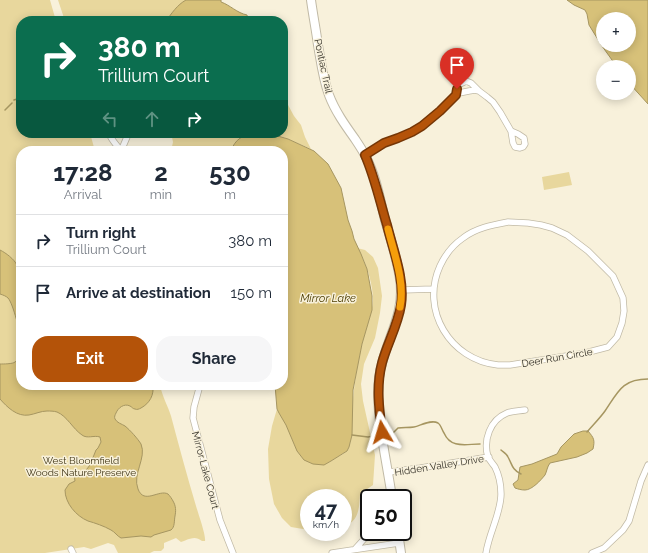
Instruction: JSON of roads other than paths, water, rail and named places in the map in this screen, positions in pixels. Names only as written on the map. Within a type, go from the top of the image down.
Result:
[{"type":"main road","name":"Pontiac Trail","points":[[311,0],[321,64],[329,95],[341,120],[365,155],[373,175],[402,290],[401,306],[393,334],[382,363],[378,388],[380,418],[391,489]]},
{"type":"main road","points":[[400,543],[401,553]]},
{"type":"street","points":[[456,95],[458,85],[466,81],[471,83],[493,102],[511,131]]},
{"type":"street","points":[[365,155],[384,143],[405,135],[422,126],[459,93],[475,90],[479,91]]},
{"type":"street","points":[[111,138],[117,146]]},
{"type":"street","name":"Deer Run Circle","points":[[508,222],[528,223],[541,225],[567,235],[588,251],[613,276],[623,298],[624,311],[617,337],[608,347],[577,354],[498,365],[472,357],[462,351],[447,336],[440,324],[436,312],[433,289],[436,274],[443,260],[450,249],[461,238],[475,230],[489,226],[508,222]]},
{"type":"street","points":[[402,290],[433,289]]},
{"type":"street","name":"Mirror Lake Court","points":[[199,390],[193,418],[220,520],[233,553]]},
{"type":"street","points":[[486,553],[500,507],[501,494],[500,482],[495,468],[488,457],[486,444],[488,434],[492,425],[508,412],[525,410]]},
{"type":"street","name":"Hidden Valley Drive","points":[[389,472],[488,457]]},
{"type":"street","points":[[592,553],[605,550],[623,530],[628,521],[648,464]]},
{"type":"street","points":[[355,549],[362,541]]},
{"type":"street","points":[[332,553],[400,543]]},
{"type":"water","points":[[186,0],[221,0],[221,2],[247,16],[170,16]]},
{"type":"water","points":[[567,0],[648,0],[648,104],[636,91],[636,60],[612,60],[606,52],[636,52],[636,12],[596,12],[596,36],[589,25],[585,10]]},
{"type":"water","name":"Mirror Lake","points":[[240,138],[285,138],[314,151],[328,164],[341,188],[354,239],[367,269],[372,296],[372,310],[362,344],[353,390],[352,435],[347,451],[324,465],[313,464],[304,460],[297,451],[286,425],[277,409],[275,390],[288,390],[288,146],[234,146]]},
{"type":"water","points":[[0,250],[12,258],[16,263],[16,319],[10,301],[8,298],[0,294]]},
{"type":"water","points":[[16,362],[16,390],[153,390],[151,398],[147,404],[140,409],[134,409],[128,405],[122,406],[115,414],[115,419],[117,422],[125,426],[141,444],[142,455],[137,483],[141,494],[148,496],[164,493],[168,494],[172,498],[176,512],[174,526],[171,530],[151,537],[141,536],[121,538],[112,531],[84,519],[75,512],[67,500],[65,490],[69,484],[75,481],[76,474],[83,474],[90,465],[101,442],[100,437],[84,436],[64,416],[57,412],[45,411],[25,415],[16,413],[9,408],[0,399],[0,364]]},
{"type":"water","points":[[588,431],[593,437],[593,449],[577,457],[550,463],[545,475],[528,490],[515,488],[513,484],[518,480],[520,467],[557,454],[561,447],[574,434]]},
{"type":"waterway","points":[[5,110],[12,103]]},
{"type":"waterway","points":[[587,432],[603,414],[617,393],[626,384],[632,381],[648,379]]},
{"type":"waterway","points":[[393,433],[398,428],[414,427],[429,422],[435,422],[440,425],[447,438],[455,444],[480,444]]},
{"type":"waterway","points":[[352,435],[368,437],[374,436]]},
{"type":"waterway","points":[[501,450],[506,454],[514,469],[521,474]]},
{"type":"park label","name":"West Bloomfield Woods Nature Preserve","points":[[81,466]]}]
